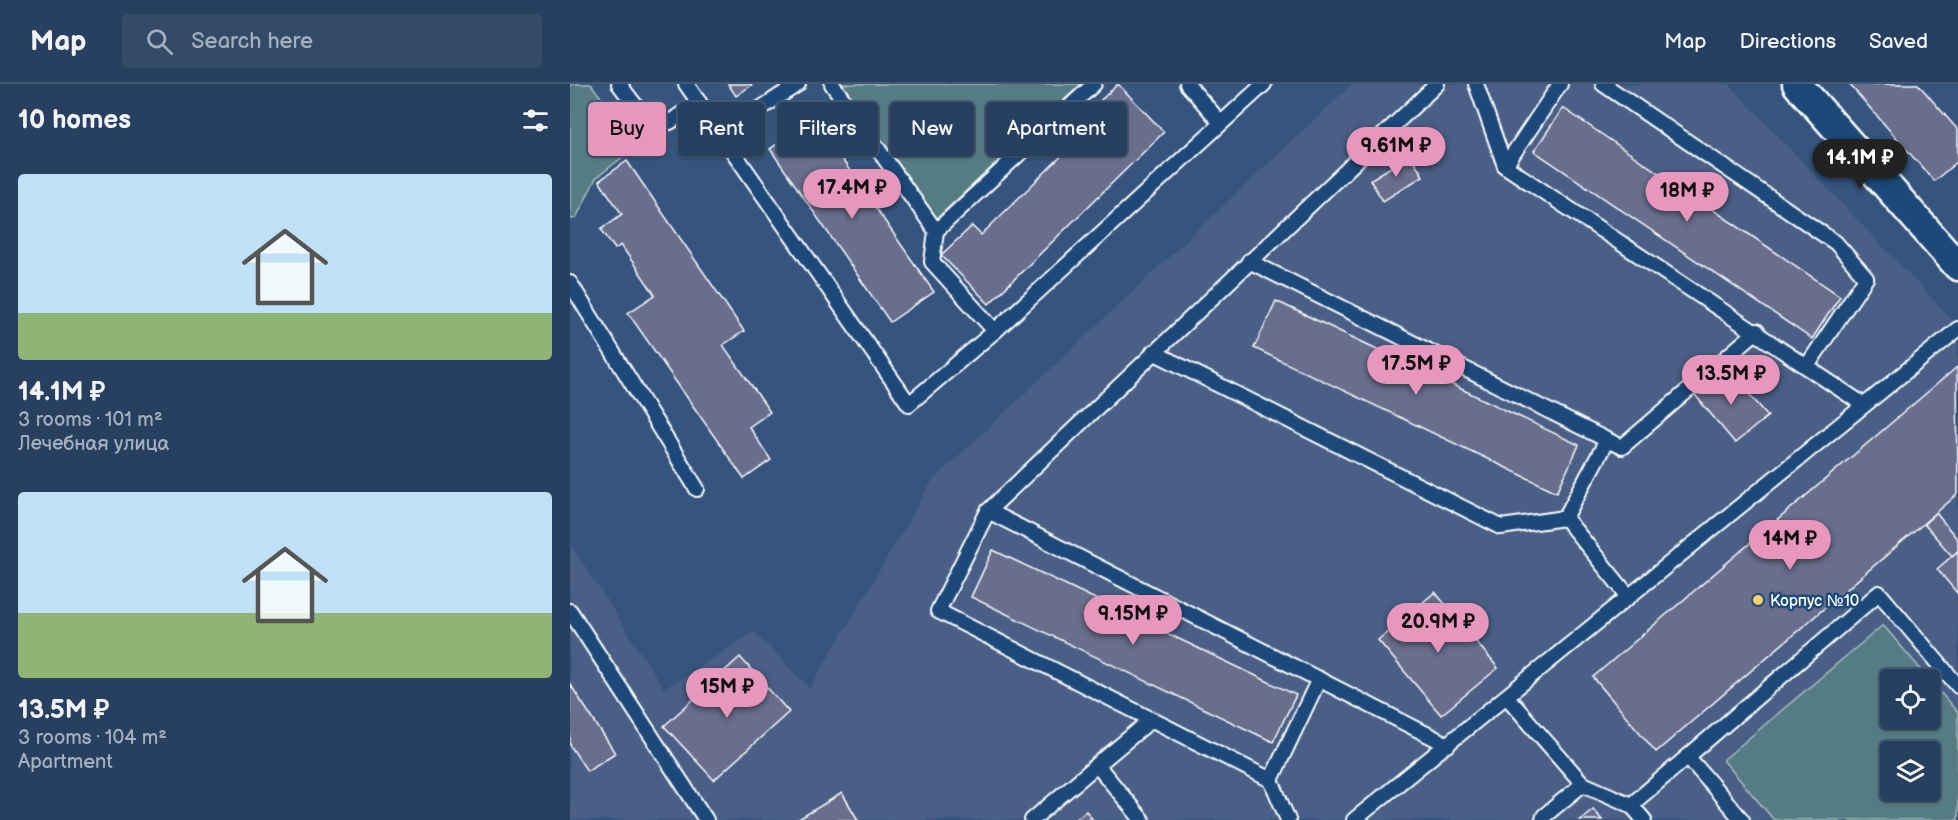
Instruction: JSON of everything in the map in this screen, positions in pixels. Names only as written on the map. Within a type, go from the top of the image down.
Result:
[{"type":"street","points":[[1797,84],[1958,266]]},
{"type":"lane","points":[[619,84],[651,126],[670,122],[678,116]]},
{"type":"lane","points":[[686,84],[699,102]]},
{"type":"lane","points":[[765,106],[798,84]]},
{"type":"lane","points":[[832,84],[936,231]]},
{"type":"lane","points":[[995,331],[932,262],[936,231],[1094,84]]},
{"type":"lane","points":[[1187,84],[1221,123]]},
{"type":"lane","points":[[735,156],[909,404],[995,331],[1263,84]]},
{"type":"lane","points":[[1288,820],[1270,780],[938,611],[988,511],[1437,84]]},
{"type":"lane","points":[[1476,84],[1505,165],[1864,405]]},
{"type":"lane","points":[[1505,165],[1560,84]]},
{"type":"lane","points":[[1604,84],[1836,243],[1866,278],[1807,366]]},
{"type":"lane","points":[[1249,261],[1622,447],[1756,332]]},
{"type":"lane","points":[[570,283],[697,489]]},
{"type":"lane","points":[[1354,820],[1958,329]]},
{"type":"lane","points":[[1153,352],[1501,527],[1565,518]]},
{"type":"lane","points":[[1565,518],[1607,440]]},
{"type":"lane","points":[[988,511],[1448,744]]},
{"type":"lane","points":[[1565,518],[1629,597]]},
{"type":"lane","points":[[1631,806],[1879,593],[1958,686]]},
{"type":"lane","points":[[570,611],[705,820]]},
{"type":"lane","points":[[1270,780],[1319,679]]},
{"type":"lane","points":[[1507,697],[1583,784],[1631,806],[1644,820]]},
{"type":"lane","points":[[1032,820],[1151,720]]},
{"type":"lane","points":[[1688,757],[1742,820]]},
{"type":"lane","points":[[1096,765],[1142,820]]},
{"type":"lane","points":[[1544,820],[1544,816],[1583,784]]},
{"type":"shaded area","points":[[1352,84],[1729,84],[1958,326],[1958,820],[570,820],[570,543],[664,689],[754,632],[810,688],[932,481]]},
{"type":"green space","points":[[570,84],[591,84],[604,102],[588,102],[588,156],[624,156],[596,178],[576,218],[570,219]]},
{"type":"green space","points":[[841,84],[1081,84],[1062,102],[986,102],[986,156],[1004,156],[936,219],[892,156],[974,156],[974,102],[890,102],[890,154],[878,137],[878,102],[854,102]]},
{"type":"green space","points":[[1883,625],[1920,669],[1880,669],[1880,729],[1940,729],[1940,692],[1958,713],[1958,820],[1774,820],[1723,760]]},
{"type":"building","points":[[728,84],[753,84],[736,96]]},
{"type":"building","points":[[1118,84],[1164,132],[989,304],[941,255],[972,226],[981,235],[1061,156],[1127,156],[1127,102],[1099,102]]},
{"type":"building","points":[[1849,84],[1918,84],[1958,130],[1958,161],[1934,181]]},
{"type":"building","points":[[1563,108],[1840,296],[1812,339],[1534,151]]},
{"type":"building","points":[[777,144],[777,156],[840,156],[934,292],[890,322],[770,149]]},
{"type":"building","points":[[1410,155],[1423,176],[1383,201],[1370,180]]},
{"type":"building","points":[[627,161],[744,331],[723,345],[770,412],[749,427],[771,460],[744,479],[628,313],[655,295],[621,245],[615,249],[601,229],[622,214],[599,181]]},
{"type":"building","points":[[1276,301],[1579,445],[1557,492],[1254,348]]},
{"type":"building","name":"Корпус №10","points":[[1957,367],[1958,494],[1656,752],[1593,677]]},
{"type":"building","points":[[1727,368],[1768,416],[1735,443],[1695,395]]},
{"type":"building","points":[[1936,513],[1958,540],[1958,551],[1952,556],[1924,524]]},
{"type":"building","points":[[993,550],[1296,695],[1273,742],[971,597]]},
{"type":"building","points":[[1958,551],[1958,594],[1937,569]]},
{"type":"building","points":[[1435,592],[1498,668],[1441,715],[1378,640]]},
{"type":"building","points":[[740,657],[789,712],[714,780],[664,726]]},
{"type":"building","points":[[570,684],[615,753],[587,771],[570,745]]},
{"type":"building","points":[[842,793],[858,820],[797,820]]},
{"type":"building","points":[[1593,809],[1602,820],[1580,820]]},
{"type":"building","points":[[1086,811],[1093,820],[1075,820]]},
{"type":"place","name":"Корпус №10","points":[[1758,600]]}]
